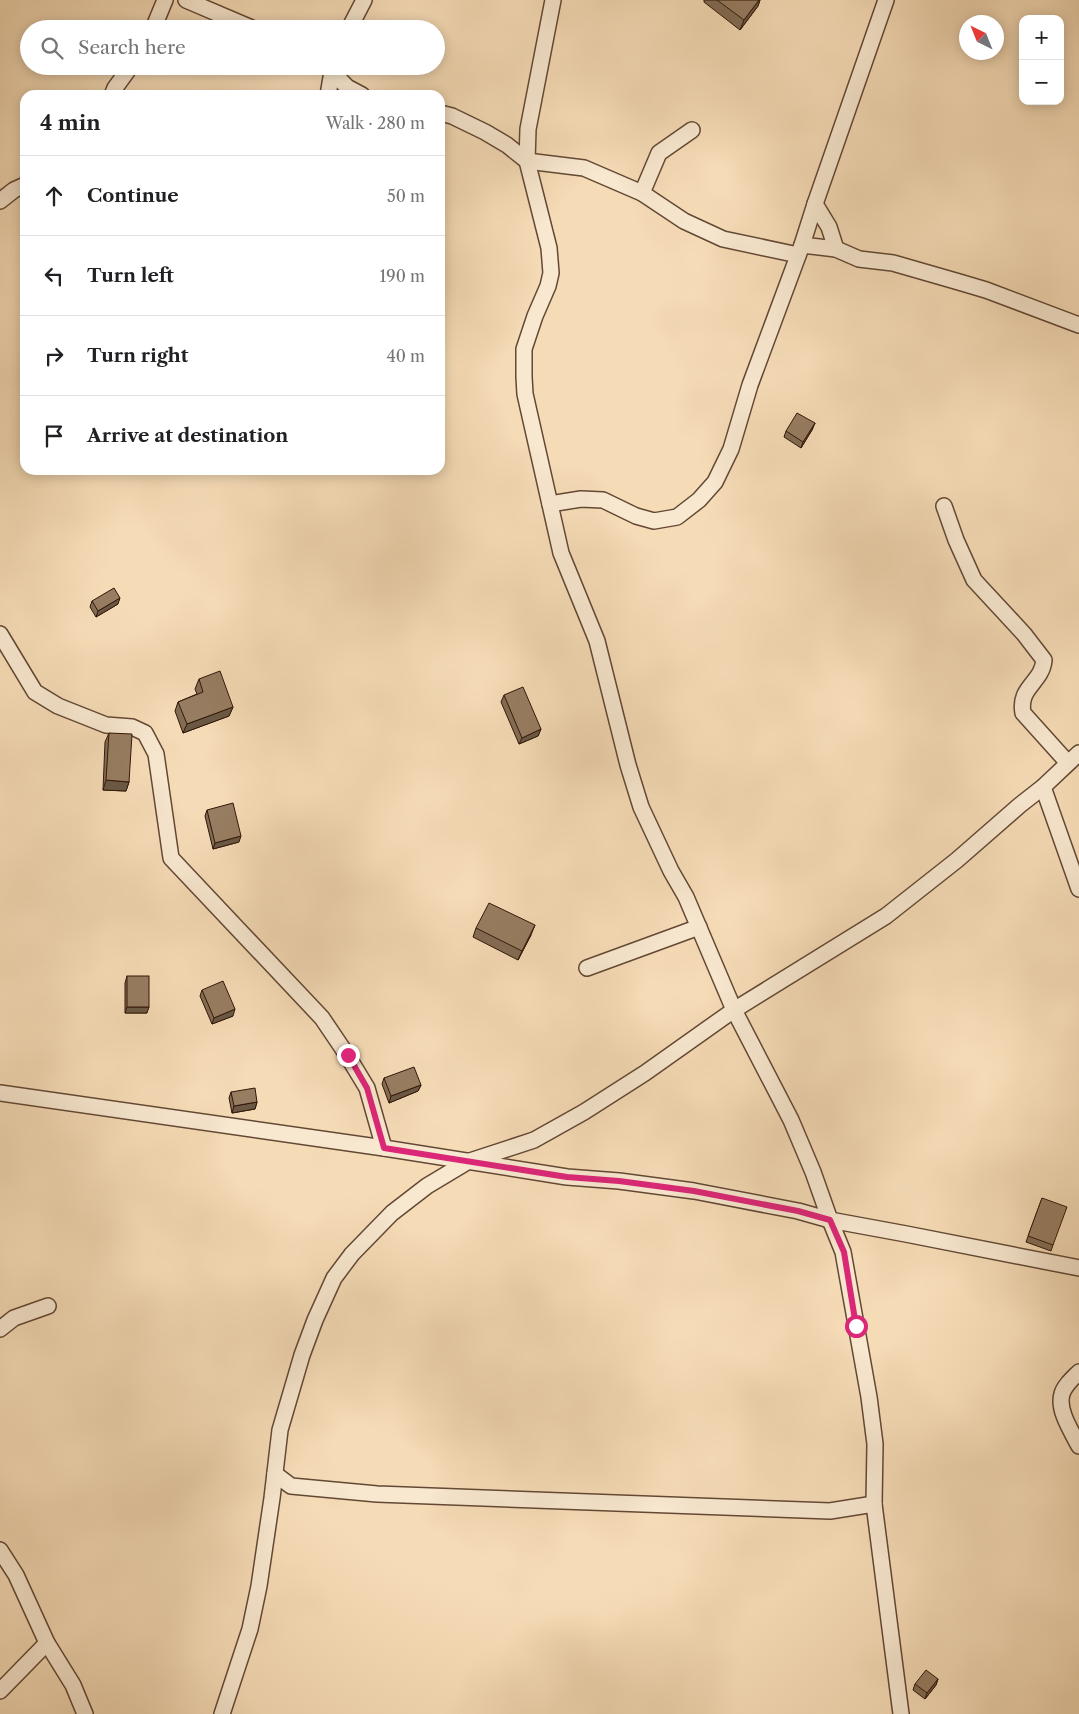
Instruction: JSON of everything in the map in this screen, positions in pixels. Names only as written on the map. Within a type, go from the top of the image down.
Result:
[{"type":"street","points":[[157,20],[165,0]]},
{"type":"street","points":[[186,0],[233,20]]},
{"type":"street","points":[[354,20],[364,0]]},
{"type":"street","points":[[553,0],[528,129],[527,161],[551,260],[548,286],[524,349],[525,394],[562,553],[597,641],[628,765],[641,807],[671,871],[686,897],[734,1010],[792,1120],[844,1252],[875,1444],[874,1504],[901,1714]]},
{"type":"street","points":[[550,504],[581,499],[603,500],[636,516],[654,521],[677,517],[699,500],[715,482],[731,449],[750,385],[800,250],[814,204],[886,0]]},
{"type":"street","points":[[114,90],[124,75]]},
{"type":"street","points":[[328,90],[329,75]]},
{"type":"street","points":[[336,75],[347,87],[353,90]]},
{"type":"street","points":[[445,114],[485,132],[527,161],[584,168],[642,193],[684,221],[723,239],[800,250],[836,249],[860,259],[893,263],[986,290],[1079,325]]},
{"type":"street","points":[[642,193],[659,153],[692,130]]},
{"type":"street","points":[[0,201],[20,187]]},
{"type":"street","points":[[814,204],[829,227],[836,249]]},
{"type":"street","points":[[222,1714],[250,1629],[272,1498],[280,1430],[297,1370],[315,1320],[334,1278],[352,1254],[392,1213],[427,1186],[467,1162],[534,1140],[576,1116],[645,1073],[734,1010],[886,916],[957,860],[1074,758],[1023,713],[1021,702],[1027,689],[1043,669],[1044,660],[1024,634],[974,580],[956,540],[944,506]]},
{"type":"street","points":[[0,634],[35,692],[58,706],[106,726],[132,727],[145,733],[156,754],[171,858],[322,1018],[348,1055],[367,1088],[384,1148]]},
{"type":"street","points":[[1043,786],[1079,889]]},
{"type":"street","points":[[587,968],[699,927]]},
{"type":"street","points":[[0,1093],[384,1148],[567,1177],[619,1181],[694,1191],[798,1211],[830,1220],[1079,1268]]},
{"type":"street","points":[[0,1329],[14,1318],[48,1306]]},
{"type":"street","points":[[1079,1372],[1062,1393],[1061,1403],[1063,1413],[1079,1446]]},
{"type":"street","points":[[275,1474],[291,1486],[377,1494],[830,1511],[874,1504]]},
{"type":"street","points":[[272,1498],[291,1486]]},
{"type":"street","points":[[0,1550],[16,1575],[47,1643],[73,1686],[85,1714]]},
{"type":"street","points":[[0,1691],[47,1643]]},
{"type":"building","points":[[717,0],[759,0],[744,20]]},
{"type":"building","points":[[797,413],[815,423],[803,442],[786,431]]},
{"type":"building","points":[[114,588],[120,598],[98,611],[92,601]]},
{"type":"building","points":[[220,671],[233,707],[187,724],[178,702],[203,692],[199,679]]},
{"type":"building","points":[[523,687],[541,729],[522,738],[504,695]]},
{"type":"building","points":[[109,733],[132,734],[129,782],[106,780]]},
{"type":"building","points":[[233,803],[241,836],[215,843],[207,810]]},
{"type":"building","points":[[489,903],[535,925],[522,951],[476,928]]},
{"type":"building","points":[[127,976],[149,976],[149,1007],[127,1007]]},
{"type":"building","points":[[223,981],[235,1009],[214,1018],[202,990]]},
{"type":"building","points":[[414,1067],[421,1085],[391,1096],[384,1078]]},
{"type":"building","points":[[255,1088],[257,1102],[234,1106],[231,1092]]},
{"type":"building","points":[[1042,1198],[1067,1207],[1053,1245],[1028,1236]]},
{"type":"building","points":[[926,1670],[938,1679],[927,1693],[915,1684]]},
{"type":"route","points":[[348,1055],[367,1088],[384,1148],[567,1177],[619,1181],[694,1191],[798,1211],[830,1220],[844,1252],[856,1326]]}]
